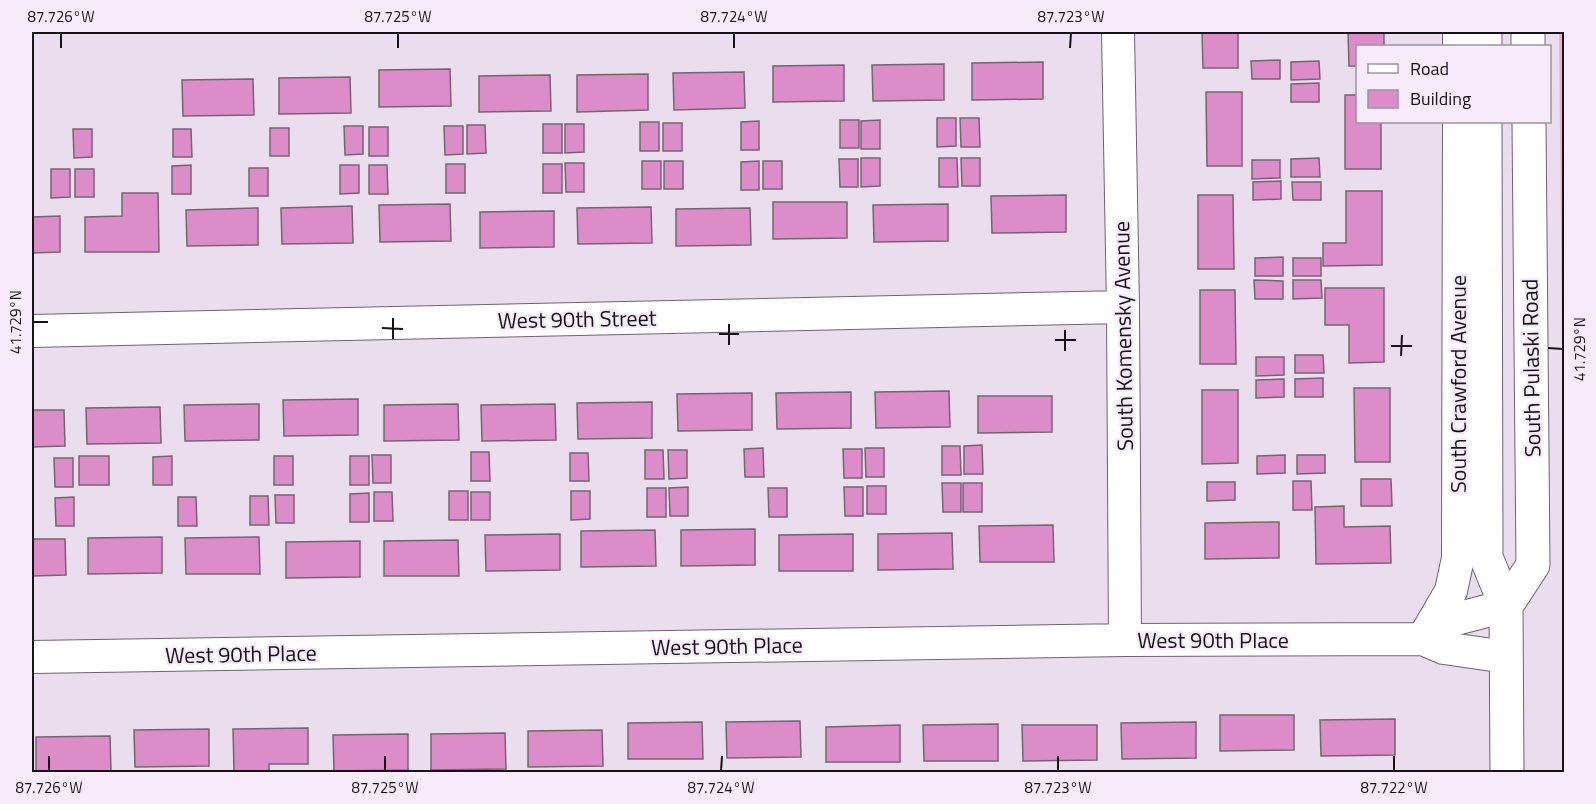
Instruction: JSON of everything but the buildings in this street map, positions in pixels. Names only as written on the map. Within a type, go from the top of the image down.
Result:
[{"type":"main road","name":"South Pulaski Road","points":[[1485,123],[1486,557],[1506,606],[1507,772]]},
{"type":"main road","name":"South Pulaski Road","points":[[1506,606],[1533,565],[1528,123]]},
{"type":"street","name":"South Komensky Avenue","points":[[1118,32],[1123,307],[1125,640]]},
{"type":"street","name":"South Crawford Avenue","points":[[1423,639],[1451,591],[1458,558],[1459,123]]},
{"type":"street","name":"West 90th Street","points":[[32,331],[1123,307]]},
{"type":"street","points":[[1423,639],[1448,621],[1506,606]]},
{"type":"street","name":"West 90th Place","points":[[32,657],[1125,640],[1423,639],[1444,648],[1506,657]]},
{"type":"shaded area","points":[[1559,32],[1564,32],[1564,553]]}]
